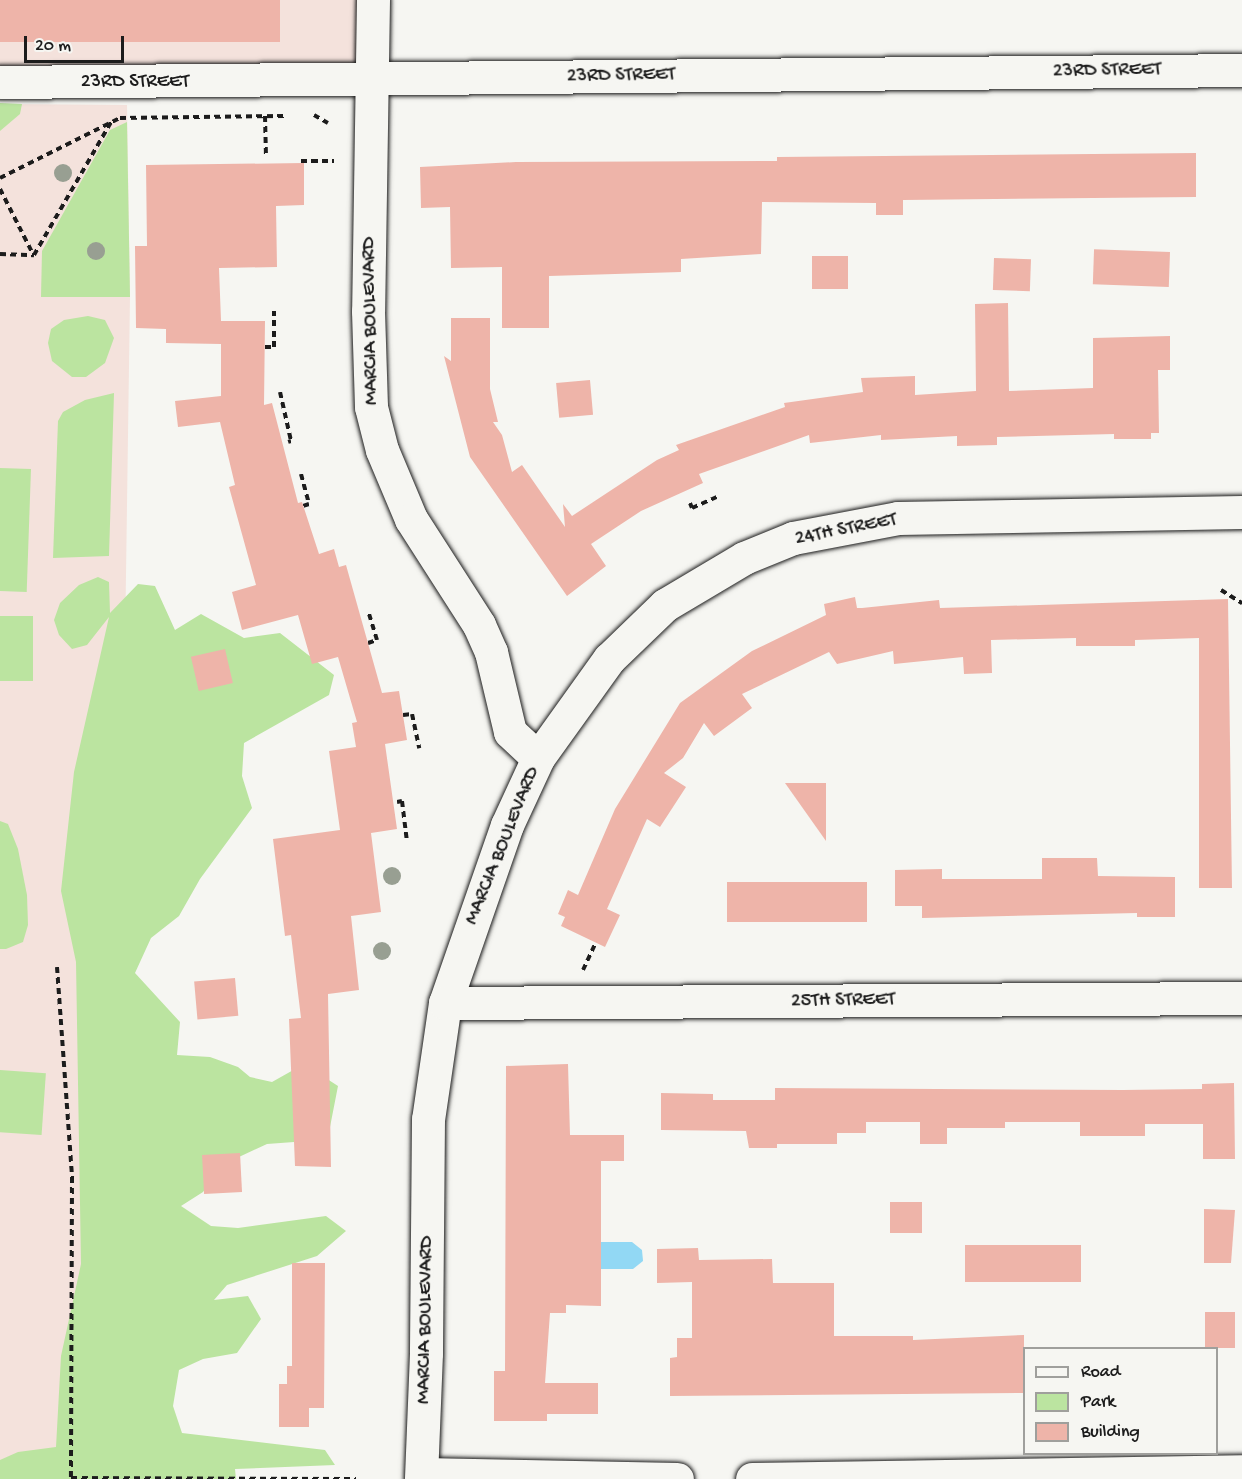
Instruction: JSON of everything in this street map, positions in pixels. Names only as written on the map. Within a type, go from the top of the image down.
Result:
[{"type":"street","name":"MARCIA BOULEVARD","points":[[373,0],[369,208],[371,407],[382,450],[411,519],[479,625],[491,652],[510,732],[538,758],[507,825],[445,1003],[428,1119],[421,1477]]},
{"type":"street","name":"23RD STREET","points":[[0,82],[1242,69]]},
{"type":"street","name":"24TH STREET","points":[[538,758],[609,658],[665,605],[744,558],[793,538],[898,518],[1242,512]]},
{"type":"street","name":"25TH STREET","points":[[445,1003],[1242,998]]},
{"type":"street","points":[[752,1479],[1242,1471]]},
{"type":"street","points":[[421,1477],[677,1479]]},
{"type":"path","points":[[0,178],[112,121],[296,115]]},
{"type":"path","points":[[306,115],[316,115],[328,123]]},
{"type":"path","points":[[265,116],[266,156]]},
{"type":"path","points":[[34,255],[112,121]]},
{"type":"path","points":[[302,161],[334,162]]},
{"type":"path","points":[[0,189],[34,255]]},
{"type":"path","points":[[0,254],[34,255]]},
{"type":"path","points":[[265,346],[274,347],[274,311]]},
{"type":"path","points":[[280,392],[291,441],[288,442]]},
{"type":"path","points":[[301,474],[309,504],[303,506]]},
{"type":"path","points":[[690,502],[692,508],[717,497]]},
{"type":"path","points":[[1221,590],[1242,603]]},
{"type":"path","points":[[368,610],[377,640],[368,643]]},
{"type":"path","points":[[404,716],[412,714],[419,748]]},
{"type":"path","points":[[397,802],[402,801],[407,839]]},
{"type":"path","points":[[581,973],[596,942]]},
{"type":"path","points":[[57,967],[72,1177],[71,1478],[356,1479]]},
{"type":"shaded area","points":[[0,0],[373,0],[373,82],[0,82]]},
{"type":"shaded area","points":[[0,104],[127,105],[130,297],[113,1479],[0,1479]]},
{"type":"green space","points":[[0,103],[22,104],[20,114],[0,131]]},
{"type":"green space","points":[[127,122],[130,297],[41,297],[42,251],[110,130]]},
{"type":"green space","points":[[88,316],[105,320],[114,338],[105,363],[86,377],[72,377],[52,361],[48,343],[51,329],[64,320]]},
{"type":"green space","points":[[114,393],[109,556],[53,558],[58,421],[63,412],[85,400]]},
{"type":"green space","points":[[0,468],[31,469],[27,592],[0,591]]},
{"type":"green space","points":[[98,577],[109,582],[110,613],[138,584],[155,586],[175,630],[201,614],[244,638],[280,633],[334,675],[329,695],[244,743],[242,776],[252,808],[200,879],[179,916],[151,938],[135,973],[180,1022],[177,1055],[210,1057],[238,1067],[250,1077],[272,1082],[304,1064],[338,1086],[330,1127],[294,1142],[267,1144],[224,1164],[203,1192],[181,1206],[211,1226],[238,1228],[326,1216],[346,1231],[317,1256],[227,1285],[214,1300],[248,1296],[261,1319],[237,1353],[203,1359],[179,1370],[173,1406],[182,1433],[325,1450],[335,1465],[235,1469],[236,1479],[0,1479],[0,1460],[18,1452],[56,1447],[61,1356],[81,1264],[76,962],[61,891],[74,772],[109,617],[87,645],[72,649],[59,635],[54,620],[60,603],[79,585]]},
{"type":"green space","points":[[0,616],[33,616],[33,681],[0,681]]},
{"type":"green space","points":[[0,821],[8,824],[18,849],[27,895],[28,925],[23,942],[6,949],[0,949]]},
{"type":"green space","points":[[0,1070],[46,1073],[42,1135],[0,1132]]},
{"type":"water","points":[[600,1242],[632,1242],[642,1250],[643,1261],[633,1269],[601,1269]]},
{"type":"building","points":[[0,0],[280,0],[280,42],[0,42]]},
{"type":"building","points":[[1196,153],[1196,197],[903,200],[903,215],[876,215],[876,203],[762,202],[761,254],[681,259],[681,272],[549,276],[549,328],[502,328],[502,267],[451,268],[450,207],[421,208],[420,167],[516,162],[777,161],[777,157]]},
{"type":"building","points":[[304,163],[304,205],[276,206],[277,267],[219,268],[221,321],[265,321],[264,405],[272,403],[298,503],[302,502],[319,554],[334,549],[339,567],[346,565],[382,693],[399,691],[407,740],[385,744],[397,829],[371,833],[381,912],[351,916],[359,990],[328,994],[331,1167],[295,1166],[289,1019],[301,1018],[291,935],[285,936],[273,839],[340,830],[329,751],[356,747],[352,723],[357,722],[338,657],[312,664],[298,615],[242,630],[232,592],[256,585],[229,487],[235,485],[220,422],[178,427],[175,401],[221,396],[221,344],[166,343],[166,329],[136,328],[135,246],[147,246],[146,165]]},
{"type":"building","points":[[1094,249],[1170,252],[1169,287],[1093,284]]},
{"type":"building","points":[[812,256],[848,256],[848,289],[812,289]]},
{"type":"building","points":[[994,258],[1031,259],[1030,291],[993,290]]},
{"type":"building","points":[[1008,303],[1009,391],[1093,388],[1093,338],[1170,336],[1170,370],[1158,370],[1159,433],[1151,433],[1151,439],[1114,439],[1114,434],[997,437],[997,445],[957,446],[957,436],[881,440],[881,435],[810,443],[809,435],[699,474],[703,483],[641,511],[591,544],[606,566],[567,596],[470,457],[444,356],[451,361],[451,318],[490,318],[490,389],[498,422],[493,422],[502,435],[512,472],[522,465],[565,527],[563,504],[572,516],[657,460],[679,450],[676,445],[785,407],[784,403],[863,392],[861,378],[915,376],[915,395],[976,391],[975,304]]},
{"type":"building","points":[[590,380],[593,415],[559,418],[556,383]]},
{"type":"building","points":[[855,597],[857,608],[939,600],[940,608],[1228,599],[1232,888],[1199,888],[1199,638],[1135,640],[1135,646],[1076,646],[1076,638],[991,640],[992,673],[964,674],[963,657],[894,664],[893,651],[837,664],[829,652],[742,694],[752,708],[714,736],[704,723],[683,758],[664,773],[686,787],[660,827],[647,819],[607,909],[620,915],[605,947],[561,926],[565,917],[558,914],[568,890],[578,895],[615,809],[680,703],[752,651],[826,615],[824,604]]},
{"type":"building","points":[[225,649],[233,683],[199,691],[191,657]]},
{"type":"building","points":[[785,783],[826,783],[826,841]]},
{"type":"building","points":[[1042,858],[1097,858],[1098,876],[1175,877],[1175,917],[1137,917],[1137,913],[922,918],[922,906],[895,906],[895,870],[942,869],[942,879],[1042,879]]},
{"type":"building","points":[[727,882],[867,882],[867,922],[727,922]]},
{"type":"building","points":[[235,978],[238,1016],[197,1019],[194,982]]},
{"type":"building","points":[[568,1064],[570,1135],[624,1135],[624,1161],[601,1161],[601,1306],[566,1305],[566,1313],[550,1313],[545,1383],[598,1383],[598,1414],[547,1414],[547,1421],[494,1421],[494,1371],[505,1371],[506,1066]]},
{"type":"building","points":[[1234,1083],[1235,1159],[1203,1159],[1203,1124],[1145,1124],[1145,1136],[1080,1136],[1080,1122],[1005,1122],[1005,1128],[947,1128],[947,1144],[920,1144],[920,1122],[866,1122],[866,1133],[837,1133],[837,1144],[777,1144],[777,1148],[749,1148],[746,1131],[661,1130],[661,1093],[713,1094],[713,1100],[775,1100],[775,1088],[1123,1090],[1202,1089],[1202,1084]]},
{"type":"building","points":[[240,1153],[242,1192],[204,1194],[202,1155]]},
{"type":"building","points":[[890,1202],[922,1202],[922,1233],[890,1233]]},
{"type":"building","points":[[1204,1209],[1235,1210],[1231,1263],[1204,1263]]},
{"type":"building","points":[[965,1245],[1081,1245],[1081,1282],[965,1282]]},
{"type":"building","points":[[698,1248],[699,1260],[772,1259],[773,1283],[834,1283],[834,1336],[913,1336],[913,1340],[1024,1335],[1023,1393],[670,1396],[670,1358],[677,1357],[677,1338],[692,1338],[692,1282],[657,1283],[657,1249]]},
{"type":"building","points":[[292,1263],[325,1263],[324,1408],[309,1408],[309,1427],[279,1427],[279,1384],[287,1384],[287,1366],[292,1366]]},
{"type":"building","points":[[1205,1312],[1235,1312],[1235,1348],[1205,1347]]}]
